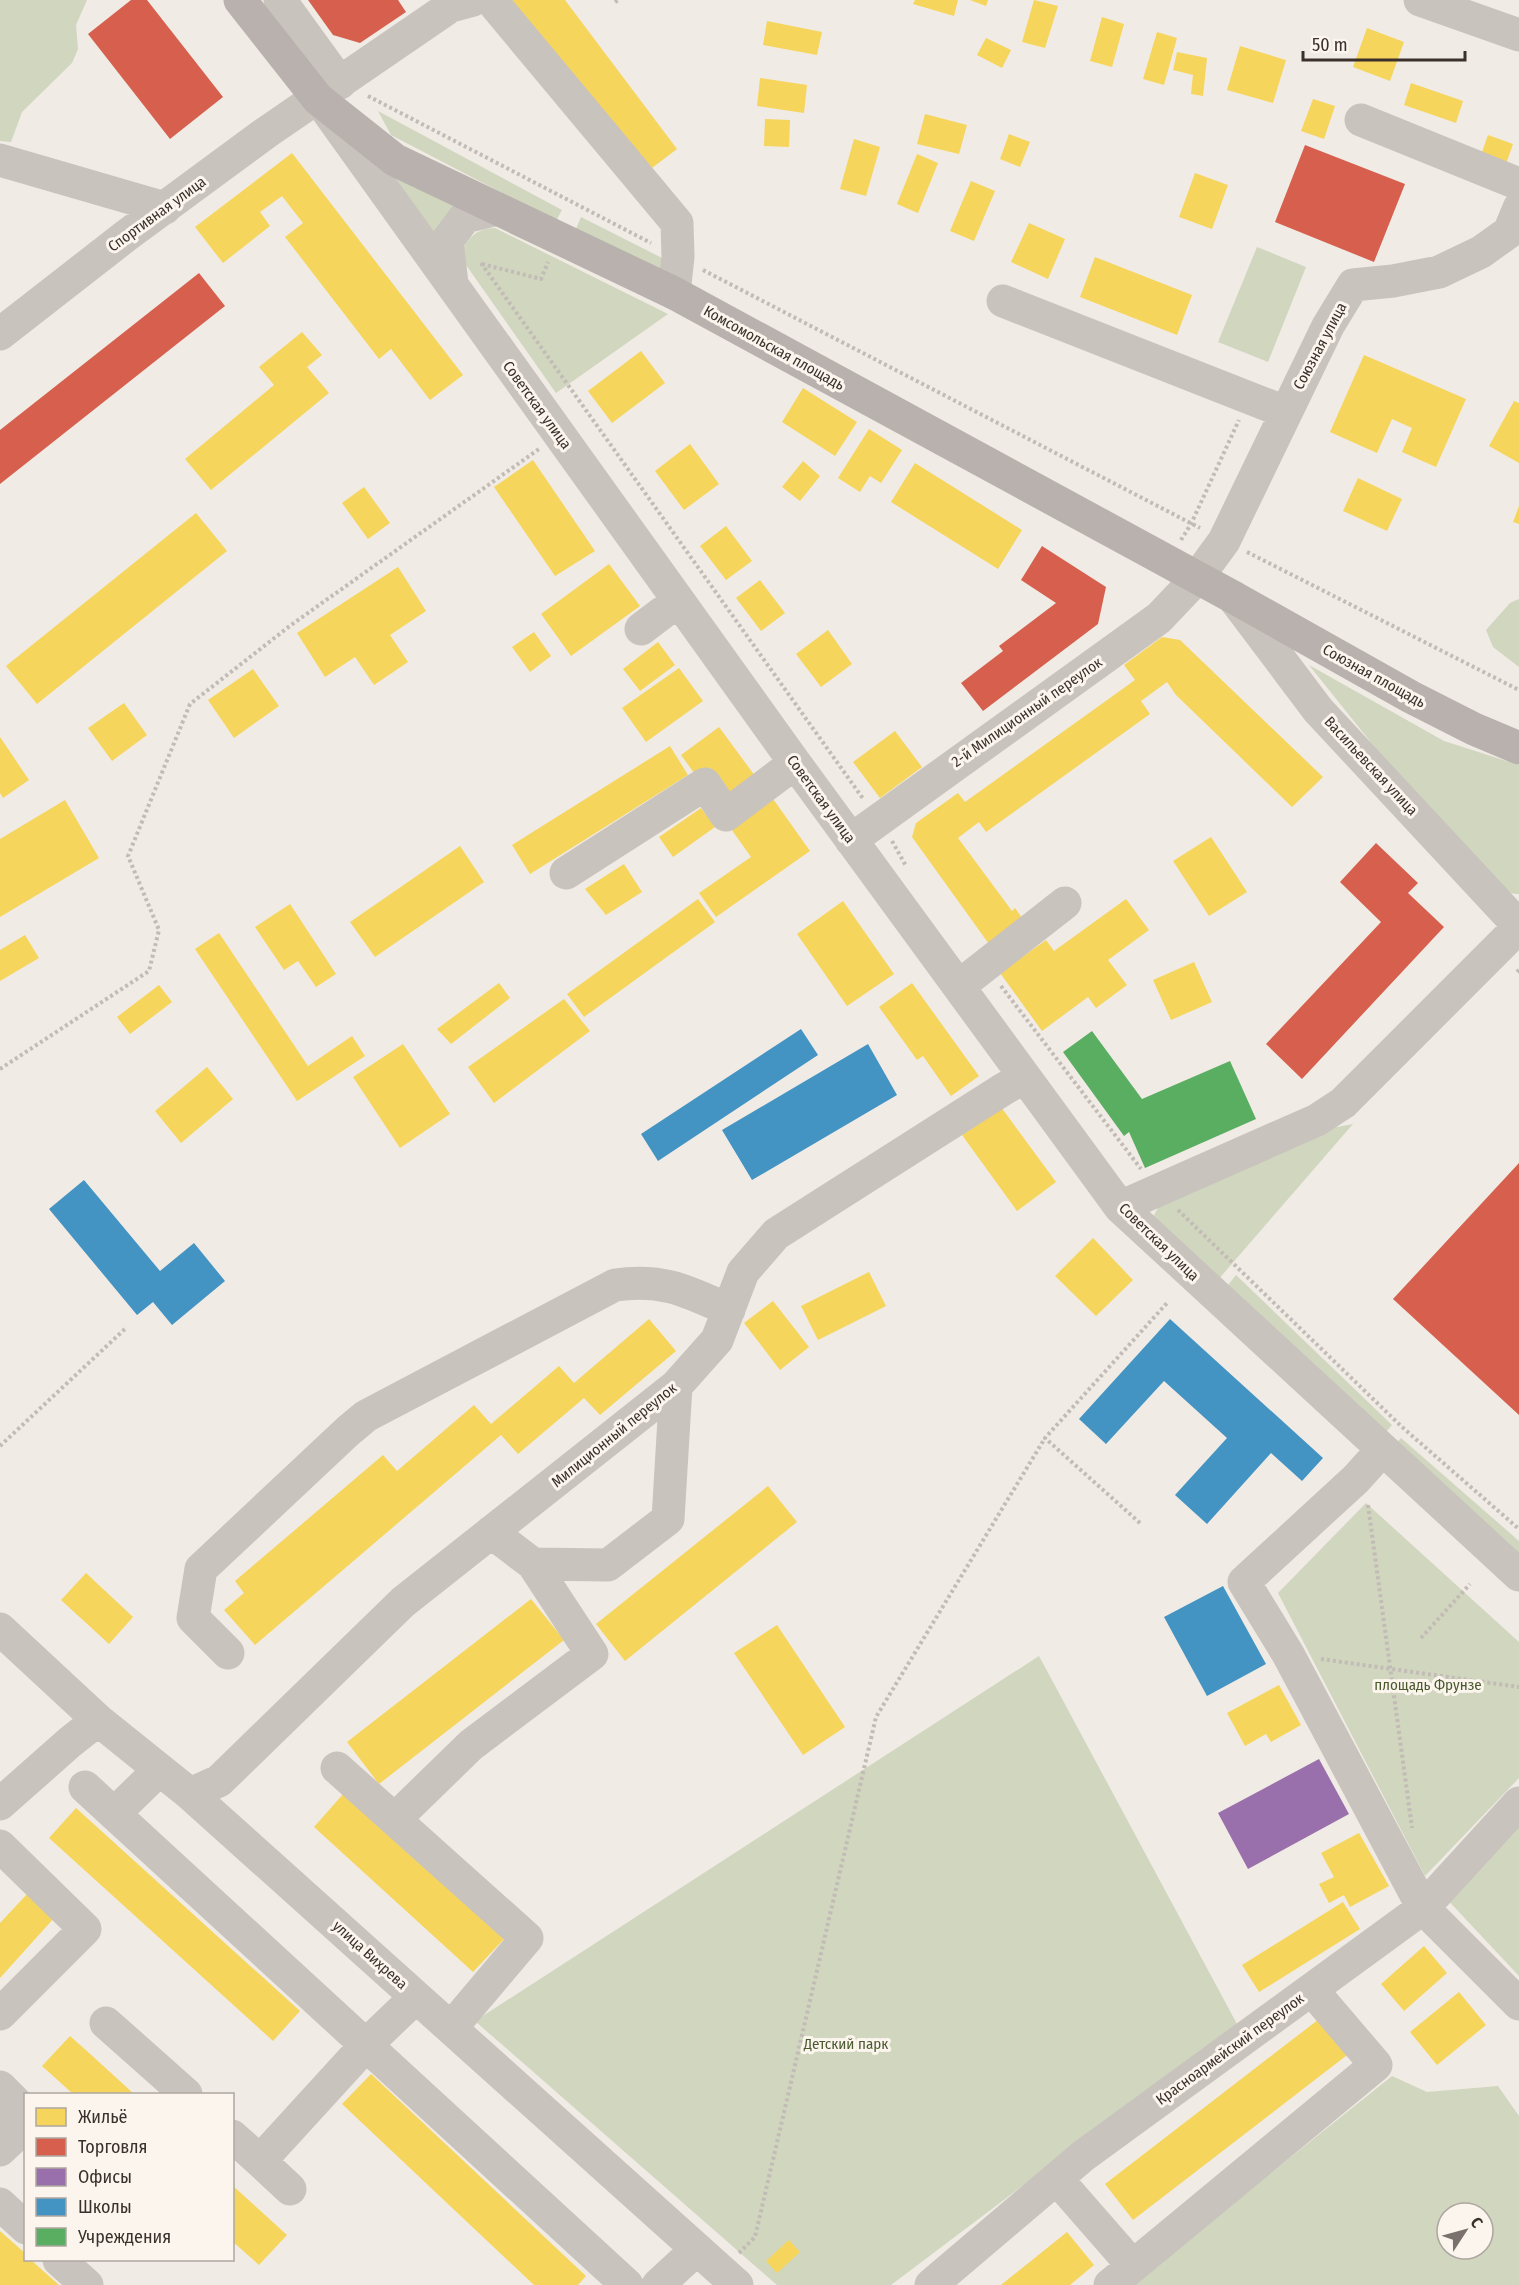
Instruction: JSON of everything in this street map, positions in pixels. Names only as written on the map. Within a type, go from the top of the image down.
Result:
[{"type":"main road","name":"Комсомольская площадь","points":[[240,0],[394,160],[674,293],[1233,597]]},
{"type":"main road","name":"Союзная площадь","points":[[1233,597],[1411,697],[1474,729],[1519,748]]},
{"type":"street","name":"Советская улица","points":[[280,0],[329,91],[452,288],[851,840],[966,980],[1024,1077],[1120,1207],[1382,1450]]},
{"type":"street","name":"Спортивная улица","points":[[0,334],[267,132],[451,6],[472,0]]},
{"type":"street","points":[[491,0],[677,223],[678,257],[674,293]]},
{"type":"street","points":[[1420,0],[1519,35]]},
{"type":"street","points":[[1360,120],[1519,184]]},
{"type":"street","points":[[0,160],[165,208]]},
{"type":"street","name":"Союзная улица","points":[[1197,578],[1224,541],[1328,326],[1353,285],[1393,281],[1439,272],[1481,252],[1509,232],[1519,208]]},
{"type":"street","points":[[452,288],[447,242],[465,217],[498,209]]},
{"type":"street","points":[[1003,301],[1285,412]]},
{"type":"street","name":"2-й Милиционный переулок","points":[[851,840],[1159,618],[1197,578]]},
{"type":"street","name":"Васильевская улица","points":[[1233,597],[1318,710],[1519,927]]},
{"type":"street","points":[[641,629],[678,601]]},
{"type":"street","points":[[566,873],[705,784],[726,815],[795,763]]},
{"type":"street","points":[[966,980],[1065,903]]},
{"type":"street","points":[[1120,1207],[1317,1120],[1343,1103],[1519,927]]},
{"type":"street","name":"Милиционный переулок","points":[[190,1794],[219,1781],[403,1602],[676,1386],[717,1340],[743,1272],[776,1234],[1024,1077]]},
{"type":"street","points":[[228,1653],[193,1618],[201,1569],[366,1416],[615,1285],[635,1282],[677,1287],[729,1310]]},
{"type":"street","points":[[533,1564],[608,1565],[668,1519],[676,1386]]},
{"type":"street","points":[[1519,1575],[1382,1450],[1356,1479],[1244,1582],[1288,1654],[1423,1908],[1519,2004]]},
{"type":"street","points":[[394,1820],[471,1745],[592,1654],[533,1564],[491,1532]]},
{"type":"street","name":"улица Вихрева","points":[[0,1629],[98,1720],[190,1794],[718,2268]]},
{"type":"street","points":[[0,1804],[98,1720]]},
{"type":"street","points":[[338,1768],[527,1938],[451,2028]]},
{"type":"street","points":[[114,1814],[159,1770]]},
{"type":"street","points":[[85,1787],[627,2285]]},
{"type":"street","name":"Красноармейский переулок","points":[[931,2285],[1083,2156],[1423,1908],[1519,1803]]},
{"type":"street","points":[[0,1846],[85,1929],[0,2014]]},
{"type":"street","points":[[1057,2179],[1121,2276],[1376,2065],[1312,1990]]},
{"type":"street","points":[[260,2161],[366,2046],[416,1997]]},
{"type":"street","points":[[106,2023],[185,2093]]},
{"type":"street","points":[[0,2087],[15,2102],[17,2134],[0,2150]]},
{"type":"street","points":[[234,2138],[290,2189]]},
{"type":"street","points":[[0,2204],[24,2226]]},
{"type":"street","points":[[61,2261],[87,2285]]},
{"type":"street","points":[[658,2285],[718,2268]]},
{"type":"path","points":[[329,91],[678,257],[1224,541],[1519,690]]},
{"type":"path","points":[[452,288],[481,263]]},
{"type":"path","points":[[481,263],[541,279]]},
{"type":"path","points":[[481,263],[878,819],[908,868]]},
{"type":"path","points":[[0,1069],[149,970],[159,930],[128,856],[190,704],[291,625],[543,447]]},
{"type":"path","points":[[966,980],[991,973],[1157,1189],[1402,1427],[1519,1529]]},
{"type":"path","points":[[718,2268],[755,2237],[876,1717],[1045,1438],[1167,1303]]},
{"type":"path","points":[[0,1446],[127,1327]]},
{"type":"path","points":[[1045,1438],[1140,1523]]},
{"type":"path","points":[[1367,1498],[1412,1828]]},
{"type":"path","points":[[1421,1638],[1470,1584]]},
{"type":"path","points":[[1288,1654],[1519,1687]]},
{"type":"green space","points":[[0,0],[87,0],[76,25],[78,49],[72,63],[22,112],[11,142],[0,141]]},
{"type":"green space","points":[[378,111],[562,210],[556,221],[391,135]]},
{"type":"green space","points":[[395,177],[460,209],[440,242]]},
{"type":"green space","points":[[581,217],[670,262],[669,276],[576,229]]},
{"type":"green space","points":[[495,228],[668,314],[556,393],[466,265],[462,250],[468,240],[479,231]]},
{"type":"green space","points":[[1257,247],[1306,267],[1268,362],[1218,342]]},
{"type":"green space","points":[[1519,599],[1519,667],[1493,647],[1486,630],[1510,603]]},
{"type":"green space","points":[[1309,665],[1444,741],[1519,765],[1519,894],[1501,889],[1473,870]]},
{"type":"green space","points":[[1353,1124],[1217,1281],[1153,1217],[1159,1206],[1321,1130]]},
{"type":"green space","points":[[1236,1275],[1392,1425],[1382,1437],[1225,1289]]},
{"type":"green space","points":[[1401,1438],[1519,1541],[1519,1563],[1392,1448]]},
{"type":"green space","name":"площадь Фрунзе","points":[[1366,1503],[1519,1642],[1519,1778],[1425,1876],[1278,1593]]},
{"type":"green space","name":"Детский парк","points":[[1039,1656],[1237,2024],[891,2285],[777,2285],[475,2021]]},
{"type":"green space","points":[[1519,1811],[1519,1976],[1444,1896]]},
{"type":"green space","points":[[1392,2076],[1427,2092],[1498,2086],[1519,2116],[1519,2285],[1131,2285]]},
{"type":"building: Жильё","points":[[512,0],[565,0],[677,149],[644,174]]},
{"type":"building: Жильё","points":[[915,0],[958,0],[954,16],[913,4]]},
{"type":"building: Жильё","points":[[970,0],[988,0],[986,6]]},
{"type":"building: Жильё","points":[[1034,0],[1058,6],[1045,48],[1022,42]]},
{"type":"building: Жильё","points":[[1102,17],[1124,24],[1112,67],[1090,61]]},
{"type":"building: Жильё","points":[[767,21],[822,32],[817,55],[763,45]]},
{"type":"building: Жильё","points":[[1367,28],[1404,42],[1390,81],[1353,67]]},
{"type":"building: Жильё","points":[[1157,32],[1177,38],[1164,85],[1143,79]]},
{"type":"building: Жильё","points":[[986,38],[1011,50],[1002,68],[977,55]]},
{"type":"building: Жильё","points":[[1240,46],[1286,60],[1273,103],[1227,90]]},
{"type":"building: Жильё","points":[[1177,52],[1207,58],[1203,96],[1191,94],[1193,75],[1173,70]]},
{"type":"building: Жильё","points":[[760,78],[807,85],[804,113],[757,106]]},
{"type":"building: Жильё","points":[[1411,83],[1463,101],[1456,123],[1404,105]]},
{"type":"building: Жильё","points":[[1313,99],[1335,106],[1324,139],[1301,131]]},
{"type":"building: Жильё","points":[[925,114],[967,125],[959,154],[917,144]]},
{"type":"building: Жильё","points":[[765,119],[790,120],[789,147],[764,146]]},
{"type":"building: Жильё","points":[[1009,134],[1030,142],[1020,167],[1000,159]]},
{"type":"building: Жильё","points":[[1488,135],[1513,144],[1506,164],[1481,155]]},
{"type":"building: Жильё","points":[[854,139],[880,147],[866,196],[840,189]]},
{"type":"building: Жильё","points":[[292,153],[463,375],[430,400],[391,349],[379,359],[285,237],[303,223],[282,196],[260,212],[270,226],[223,263],[195,227]]},
{"type":"building: Жильё","points":[[917,154],[938,163],[918,213],[897,204]]},
{"type":"building: Жильё","points":[[1195,173],[1228,185],[1212,229],[1179,217]]},
{"type":"building: Жильё","points":[[971,181],[995,191],[974,241],[950,231]]},
{"type":"building: Жильё","points":[[1029,223],[1065,239],[1048,279],[1011,262]]},
{"type":"building: Жильё","points":[[1095,257],[1192,295],[1177,335],[1080,297]]},
{"type":"building: Жильё","points":[[302,332],[322,355],[307,367],[329,393],[211,490],[185,459],[274,385],[259,367]]},
{"type":"building: Жильё","points":[[641,351],[665,383],[612,423],[588,391]]},
{"type":"building: Жильё","points":[[1364,355],[1466,399],[1436,467],[1402,452],[1412,428],[1392,419],[1377,453],[1330,432]]},
{"type":"building: Жильё","points":[[803,388],[857,422],[835,456],[782,422]]},
{"type":"building: Жильё","points":[[1514,401],[1519,403],[1519,463],[1489,446]]},
{"type":"building: Жильё","points":[[869,429],[902,450],[881,483],[870,476],[860,492],[838,478]]},
{"type":"building: Жильё","points":[[690,444],[719,484],[684,510],[655,471]]},
{"type":"building: Жильё","points":[[533,460],[595,551],[555,576],[494,487]]},
{"type":"building: Жильё","points":[[803,461],[820,476],[800,501],[782,487]]},
{"type":"building: Жильё","points":[[915,463],[1022,530],[998,569],[891,502]]},
{"type":"building: Жильё","points":[[1358,478],[1402,499],[1387,531],[1343,511]]},
{"type":"building: Жильё","points":[[364,487],[390,523],[368,539],[342,503]]},
{"type":"building: Жильё","points":[[1519,506],[1519,524],[1513,522]]},
{"type":"building: Жильё","points":[[196,513],[227,551],[37,704],[6,666]]},
{"type":"building: Жильё","points":[[726,526],[752,561],[726,580],[700,546]]},
{"type":"building: Жильё","points":[[609,564],[640,606],[571,656],[541,614]]},
{"type":"building: Жильё","points":[[398,567],[426,611],[390,635],[408,662],[374,685],[355,657],[325,677],[297,633]]},
{"type":"building: Жильё","points":[[760,580],[785,613],[761,631],[736,598]]},
{"type":"building: Жильё","points":[[828,630],[852,664],[821,687],[796,654]]},
{"type":"building: Жильё","points":[[534,632],[551,656],[530,672],[512,647]]},
{"type":"building: Жильё","points":[[1162,637],[1180,640],[1323,777],[1292,807],[1176,695],[1167,682],[1141,701],[1150,714],[986,832],[979,822],[958,838],[1012,911],[1015,908],[1028,926],[994,951],[912,837],[916,823],[958,793],[965,802],[1135,680],[1124,665]]},
{"type":"building: Жильё","points":[[658,642],[675,665],[640,691],[623,669]]},
{"type":"building: Жильё","points":[[679,668],[703,701],[646,742],[622,708]]},
{"type":"building: Жильё","points":[[253,669],[279,706],[234,738],[208,700]]},
{"type":"building: Жильё","points":[[124,703],[147,735],[112,761],[88,728]]},
{"type":"building: Жильё","points":[[719,727],[758,780],[733,798],[710,768],[697,777],[681,755]]},
{"type":"building: Жильё","points":[[895,731],[922,767],[880,798],[853,762]]},
{"type":"building: Жильё","points":[[0,737],[29,780],[3,798],[0,793]]},
{"type":"building: Жильё","points":[[670,746],[688,775],[530,874],[512,845]]},
{"type":"building: Жильё","points":[[771,796],[810,851],[716,917],[699,893],[751,857],[729,826]]},
{"type":"building: Жильё","points":[[65,800],[99,858],[0,917],[0,839]]},
{"type":"building: Жильё","points":[[701,808],[715,827],[673,857],[659,837]]},
{"type":"building: Жильё","points":[[1211,837],[1247,892],[1209,916],[1173,861]]},
{"type":"building: Жильё","points":[[460,846],[484,882],[375,957],[350,922]]},
{"type":"building: Жильё","points":[[624,864],[642,892],[606,915],[585,889]]},
{"type":"building: Жильё","points":[[698,899],[715,922],[584,1017],[567,994]]},
{"type":"building: Жильё","points":[[1126,899],[1149,930],[1108,960],[1127,985],[1096,1008],[1088,997],[1042,1031],[1000,973],[1046,940],[1054,951]]},
{"type":"building: Жильё","points":[[843,901],[894,974],[847,1006],[797,934]]},
{"type":"building: Жильё","points":[[290,904],[336,974],[316,987],[298,961],[284,970],[255,927]]},
{"type":"building: Жильё","points":[[219,933],[308,1066],[352,1036],[365,1056],[297,1101],[195,949]]},
{"type":"building: Жильё","points":[[25,935],[39,958],[0,981],[0,950]]},
{"type":"building: Жильё","points":[[1194,962],[1212,1002],[1171,1020],[1153,980]]},
{"type":"building: Жильё","points":[[499,983],[510,998],[451,1044],[437,1029]]},
{"type":"building: Жильё","points":[[912,983],[979,1076],[951,1096],[923,1056],[917,1060],[879,1007]]},
{"type":"building: Жильё","points":[[159,985],[172,1002],[130,1034],[117,1017]]},
{"type":"building: Жильё","points":[[564,999],[590,1031],[494,1103],[468,1067]]},
{"type":"building: Жильё","points":[[403,1044],[450,1114],[400,1148],[353,1077]]},
{"type":"building: Жильё","points":[[207,1067],[233,1099],[181,1143],[155,1111]]},
{"type":"building: Жильё","points":[[1001,1107],[1056,1182],[1017,1211],[962,1135]]},
{"type":"building: Жильё","points":[[1093,1238],[1133,1280],[1096,1316],[1055,1276]]},
{"type":"building: Жильё","points":[[869,1272],[886,1306],[818,1340],[801,1306]]},
{"type":"building: Жильё","points":[[773,1301],[809,1347],[780,1370],[744,1323]]},
{"type":"building: Жильё","points":[[649,1319],[676,1351],[600,1415],[584,1398],[518,1454],[501,1435],[255,1645],[224,1610],[244,1593],[235,1581],[383,1455],[397,1471],[474,1405],[491,1424],[559,1366],[574,1383]]},
{"type":"building: Жильё","points":[[768,1486],[797,1522],[625,1661],[596,1624]]},
{"type":"building: Жильё","points":[[86,1573],[133,1617],[109,1644],[61,1600]]},
{"type":"building: Жильё","points":[[531,1599],[564,1640],[379,1784],[347,1742]]},
{"type":"building: Жильё","points":[[777,1625],[845,1727],[803,1755],[734,1653]]},
{"type":"building: Жильё","points":[[1279,1685],[1301,1725],[1271,1742],[1266,1734],[1245,1746],[1227,1713]]},
{"type":"building: Жильё","points":[[344,1793],[504,1939],[473,1972],[314,1827]]},
{"type":"building: Жильё","points":[[76,1808],[300,2011],[273,2041],[49,1838]]},
{"type":"building: Жильё","points":[[1359,1833],[1389,1886],[1350,1907],[1344,1895],[1329,1903],[1319,1884],[1334,1877],[1321,1853]]},
{"type":"building: Жильё","points":[[28,1893],[55,1917],[0,1978],[0,1923]]},
{"type":"building: Жильё","points":[[1343,1902],[1360,1929],[1259,1992],[1242,1965]]},
{"type":"building: Жильё","points":[[1424,1946],[1447,1973],[1404,2011],[1381,1984]]},
{"type":"building: Жильё","points":[[1459,1992],[1486,2025],[1437,2065],[1410,2032]]},
{"type":"building: Жильё","points":[[1323,2016],[1351,2052],[1133,2220],[1105,2184]]},
{"type":"building: Жильё","points":[[70,2036],[133,2093],[72,2093],[42,2066]]},
{"type":"building: Жильё","points":[[371,2074],[586,2276],[578,2285],[534,2285],[342,2104]]},
{"type":"building: Жильё","points":[[234,2187],[287,2235],[259,2265],[234,2243]]},
{"type":"building: Жильё","points":[[0,2231],[24,2252],[24,2261],[32,2261],[59,2285],[0,2285]]},
{"type":"building: Жильё","points":[[1067,2232],[1094,2265],[1070,2285],[1001,2285]]},
{"type":"building: Жильё","points":[[789,2240],[800,2252],[777,2273],[766,2261]]},
{"type":"building: Торговля","points":[[131,0],[147,0],[223,97],[170,139],[88,34]]},
{"type":"building: Торговля","points":[[308,0],[398,0],[406,12],[360,43],[333,35]]},
{"type":"building: Торговля","points":[[1305,145],[1405,184],[1374,262],[1275,222]]},
{"type":"building: Торговля","points":[[199,273],[225,306],[0,484],[0,430]]},
{"type":"building: Торговля","points":[[1042,546],[1106,587],[1098,624],[983,711],[961,683],[1003,651],[999,646],[1056,603],[1021,580]]},
{"type":"building: Торговля","points":[[1376,843],[1418,883],[1408,893],[1444,927],[1302,1079],[1266,1044],[1381,922],[1340,882]]},
{"type":"building: Торговля","points":[[1519,1163],[1519,1415],[1393,1299]]},
{"type":"building: Офисы","points":[[1319,1759],[1349,1814],[1248,1869],[1218,1813]]},
{"type":"building: Школы","points":[[801,1029],[818,1055],[658,1161],[641,1134]]},
{"type":"building: Школы","points":[[868,1044],[897,1095],[752,1180],[722,1130]]},
{"type":"building: Школы","points":[[84,1180],[160,1271],[194,1243],[225,1281],[172,1325],[153,1302],[137,1315],[49,1209]]},
{"type":"building: Школы","points":[[1170,1319],[1323,1458],[1302,1481],[1271,1453],[1207,1524],[1175,1495],[1227,1438],[1164,1381],[1106,1444],[1079,1419]]},
{"type":"building: Школы","points":[[1223,1586],[1266,1664],[1207,1696],[1164,1617]]},
{"type":"building: Учреждения","points":[[1092,1031],[1142,1099],[1230,1061],[1256,1119],[1145,1168],[1129,1132],[1124,1136],[1063,1052]]}]
